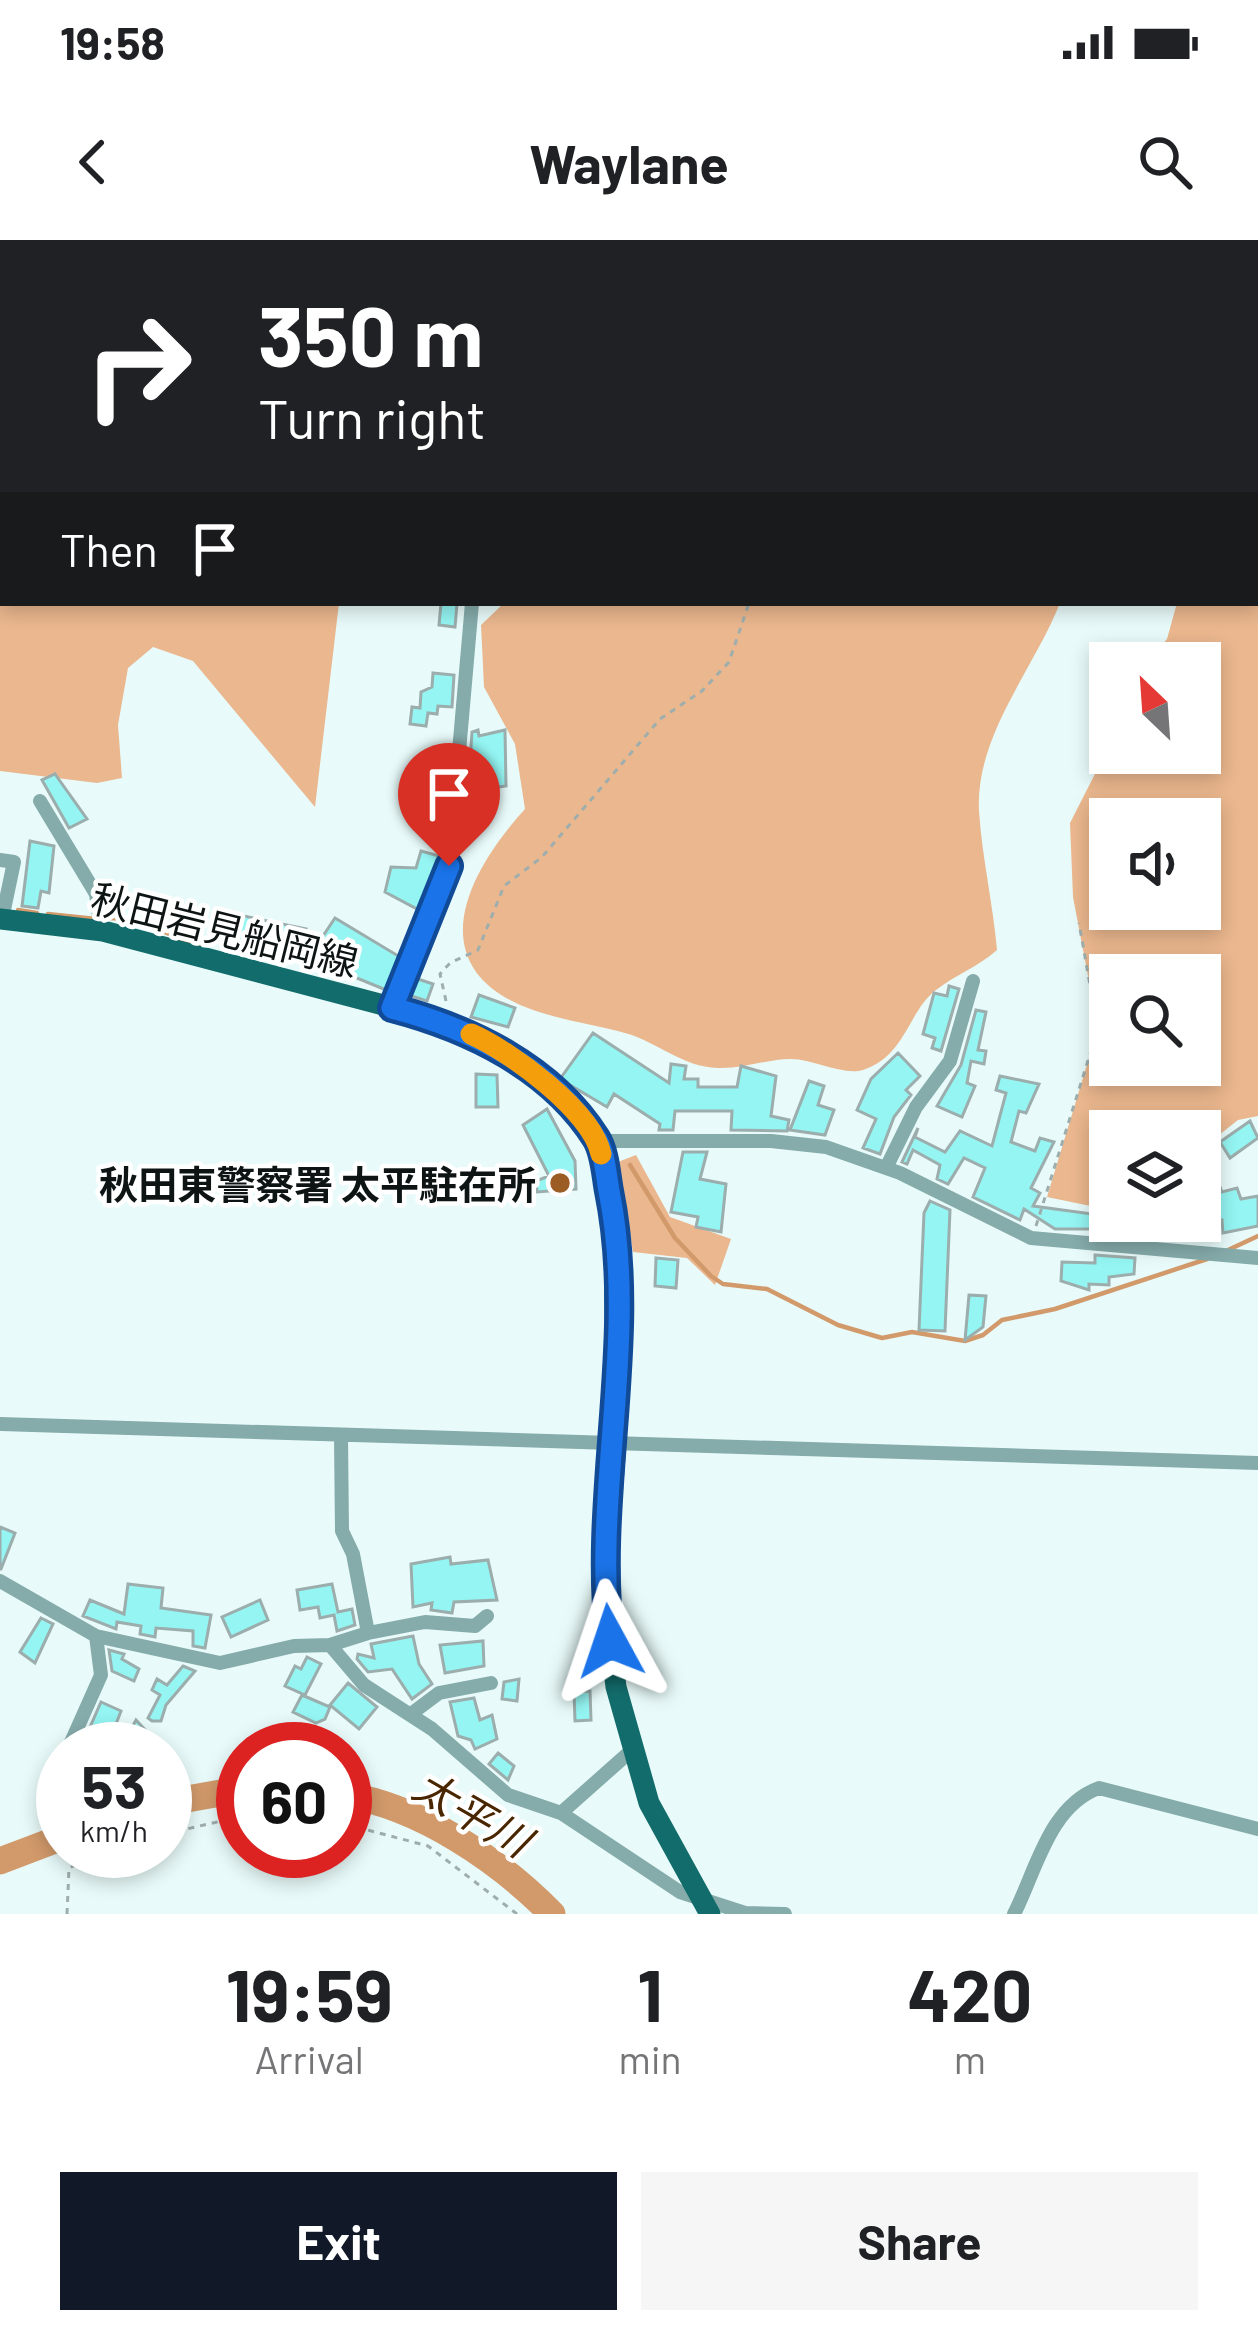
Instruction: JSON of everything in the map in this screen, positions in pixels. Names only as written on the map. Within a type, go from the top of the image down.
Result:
[{"type":"main road","name":"秋田岩見船岡線","points":[[1,919],[101,931],[452,1026],[497,1046],[570,1107],[598,1142],[614,1218],[616,1442],[605,1595],[616,1688],[649,1803],[705,1906]]},
{"type":"street","points":[[392,1008],[449,866],[472,606]]},
{"type":"street","points":[[40,801],[96,894],[101,931]]},
{"type":"street","points":[[0,860],[14,862],[1,919]]},
{"type":"street","points":[[886,1168],[916,1107],[950,1060],[973,981]]},
{"type":"street","points":[[598,1142],[771,1141],[826,1147],[886,1168],[1031,1238],[1258,1258]]},
{"type":"street","points":[[0,1424],[1258,1463]]},
{"type":"street","points":[[340,1436],[342,1531],[353,1554],[368,1633]]},
{"type":"street","points":[[0,1581],[96,1636],[220,1663],[294,1646],[330,1645],[424,1622],[475,1626],[487,1616]]},
{"type":"street","points":[[80,1722],[101,1675],[96,1636]]},
{"type":"street","points":[[330,1645],[364,1685],[411,1714],[508,1795],[561,1813],[705,1906],[784,1914]]},
{"type":"street","points":[[411,1714],[439,1693],[491,1683]]},
{"type":"street","points":[[561,1813],[632,1750]]},
{"type":"street","points":[[1014,1914],[1054,1826],[1069,1805],[1099,1788],[1258,1829]]},
{"type":"path","points":[[452,1026],[440,974],[450,963],[478,950],[504,886],[542,857],[660,719],[702,691],[729,662],[748,606]]},
{"type":"path","points":[[1031,1238],[1080,1100],[1092,1048],[1094,1002],[1079,923]]},
{"type":"path","points":[[372,1831],[428,1846],[517,1914]]},
{"type":"path","points":[[67,1914],[69,1878]]},
{"type":"shaded area","points":[[0,606],[339,606],[315,807],[193,661],[153,647],[128,668],[118,725],[122,778],[97,783],[0,771]]},
{"type":"shaded area","points":[[501,606],[1059,606],[996,730],[980,783],[980,828],[997,950],[936,990],[889,1055],[855,1071],[791,1059],[705,1067],[625,1033],[557,1017],[508,999],[474,969],[465,947],[463,922],[479,873],[525,809],[515,744],[484,687],[481,625]]},
{"type":"shaded area","points":[[1176,606],[1258,606],[1258,1116],[1238,1120],[1221,1133],[1221,1110],[1089,1110],[1089,1206],[1047,1197],[1089,1058],[1089,1086],[1221,1086],[1221,954],[1089,954],[1089,981],[1073,897],[1070,823],[1095,774],[1221,774],[1221,642],[1164,642]]},
{"type":"shaded area","points":[[636,1155],[670,1217],[731,1239],[715,1285],[687,1258],[633,1252],[618,1162]]},
{"type":"building","points":[[441,606],[457,606],[455,627],[439,625]]},
{"type":"building","points":[[433,673],[454,675],[452,707],[438,706],[437,714],[428,713],[426,726],[410,724],[412,707],[420,708],[421,692],[432,687]]},
{"type":"building","points":[[478,730],[479,736],[505,730],[506,786],[498,787],[491,815],[470,841],[463,836],[478,804],[471,747],[472,732]]},
{"type":"building","points":[[55,774],[87,819],[69,828],[42,780]]},
{"type":"building","points":[[432,804],[443,805],[440,836],[428,834]]},
{"type":"building","points":[[30,841],[54,846],[49,893],[41,891],[38,908],[22,906]]},
{"type":"building","points":[[421,851],[439,856],[419,910],[385,892],[391,867],[416,868]]},
{"type":"building","points":[[234,914],[306,929],[300,950],[283,945],[285,937],[260,930],[251,945],[228,940]]},
{"type":"building","points":[[335,918],[400,957],[386,990],[320,963],[322,957],[311,954]]},
{"type":"building","points":[[415,978],[433,984],[427,1001],[408,995]]},
{"type":"building","points":[[949,986],[959,989],[941,1051],[932,1048],[935,1038],[923,1034],[934,993],[947,996]]},
{"type":"building","points":[[479,995],[515,1008],[508,1027],[471,1017]]},
{"type":"building","points":[[976,1010],[986,1012],[978,1050],[986,1051],[984,1064],[971,1061],[967,1083],[975,1086],[962,1117],[937,1106],[961,1065]]},
{"type":"building","points":[[593,1033],[669,1083],[671,1064],[686,1066],[684,1079],[698,1079],[698,1087],[737,1087],[741,1066],[776,1076],[771,1116],[789,1120],[787,1131],[731,1130],[732,1111],[675,1111],[673,1130],[659,1130],[660,1124],[614,1094],[607,1107],[560,1079]]},
{"type":"building","points":[[898,1053],[920,1076],[906,1090],[911,1095],[894,1117],[880,1154],[863,1148],[876,1119],[857,1110],[871,1079]]},
{"type":"building","points":[[476,1074],[497,1075],[498,1107],[476,1107]]},
{"type":"building","points":[[1000,1076],[1039,1084],[1026,1113],[1019,1111],[1011,1142],[1035,1151],[1040,1138],[1054,1142],[1031,1188],[1040,1193],[1033,1206],[1089,1214],[1089,1229],[1055,1229],[1024,1209],[1020,1220],[973,1197],[985,1168],[964,1158],[948,1184],[937,1179],[940,1165],[913,1150],[907,1164],[902,1162],[918,1128],[915,1137],[945,1152],[960,1131],[992,1146],[1006,1093],[996,1090]]},
{"type":"building","points":[[809,1081],[824,1086],[818,1105],[834,1110],[825,1135],[790,1130]]},
{"type":"building","points":[[547,1109],[575,1161],[576,1189],[537,1192],[536,1181],[549,1176],[523,1125]]},
{"type":"building","points":[[1250,1121],[1258,1138],[1230,1158],[1221,1141]]},
{"type":"building","points":[[683,1152],[707,1152],[700,1179],[726,1184],[721,1232],[696,1227],[698,1217],[671,1212]]},
{"type":"building","points":[[1237,1188],[1241,1199],[1258,1196],[1258,1226],[1223,1233],[1221,1189]]},
{"type":"building","points":[[930,1201],[950,1210],[945,1331],[919,1330],[924,1213]]},
{"type":"building","points":[[1095,1255],[1135,1258],[1134,1274],[1109,1277],[1109,1285],[1089,1284],[1089,1290],[1061,1281],[1062,1262],[1095,1263]]},
{"type":"building","points":[[656,1258],[678,1260],[676,1288],[655,1286]]},
{"type":"building","points":[[969,1295],[986,1296],[983,1327],[965,1340]]},
{"type":"building","points":[[0,1527],[15,1533],[1,1569],[0,1569]]},
{"type":"building","points":[[450,1557],[451,1564],[488,1560],[497,1600],[454,1602],[452,1613],[431,1610],[432,1603],[413,1607],[411,1564]]},
{"type":"building","points":[[128,1584],[163,1588],[161,1608],[211,1615],[205,1648],[193,1646],[193,1631],[156,1628],[155,1637],[140,1634],[141,1626],[117,1622],[116,1629],[83,1616],[90,1600],[124,1614]]},
{"type":"building","points":[[332,1584],[338,1612],[352,1609],[355,1625],[337,1631],[334,1615],[320,1618],[318,1607],[300,1610],[297,1590]]},
{"type":"building","points":[[260,1600],[268,1620],[231,1637],[222,1617]]},
{"type":"building","points":[[41,1618],[53,1624],[35,1663],[20,1652]]},
{"type":"building","points":[[413,1636],[419,1664],[432,1684],[412,1699],[392,1669],[368,1672],[357,1659],[358,1654],[374,1658],[371,1644]]},
{"type":"building","points":[[483,1641],[484,1666],[445,1673],[440,1645]]},
{"type":"building","points":[[109,1650],[124,1654],[122,1659],[139,1669],[134,1681],[112,1671]]},
{"type":"building","points":[[307,1657],[321,1664],[305,1695],[285,1686],[295,1666],[301,1669]]},
{"type":"building","points":[[183,1666],[195,1671],[166,1705],[161,1721],[152,1721],[148,1718],[160,1695],[152,1690],[157,1679],[167,1685]]},
{"type":"building","points":[[519,1679],[517,1701],[502,1699],[504,1682]]},
{"type":"building","points":[[348,1683],[377,1707],[365,1722],[351,1722],[330,1705]]},
{"type":"building","points":[[590,1691],[591,1720],[575,1721],[574,1692]]},
{"type":"building","points":[[302,1695],[330,1707],[318,1722],[293,1712]]},
{"type":"building","points":[[474,1698],[480,1720],[492,1715],[497,1739],[475,1749],[471,1740],[458,1736],[450,1702]]},
{"type":"building","points":[[101,1702],[121,1711],[117,1722],[92,1722]]},
{"type":"building","points":[[498,1753],[514,1766],[508,1780],[489,1764]]},
{"type":"waterway","points":[[18,910],[37,913]]},
{"type":"waterway","points":[[48,914],[96,919]]},
{"type":"waterway","points":[[109,918],[134,919],[200,947]]},
{"type":"waterway","points":[[630,1165],[675,1238],[711,1276],[723,1284],[767,1289],[838,1325],[882,1338],[912,1332],[965,1341],[983,1335],[1002,1320],[1055,1309],[1207,1259]]},
{"type":"waterway","points":[[1228,1250],[1258,1236]]},
{"type":"waterway","name":"太平川","points":[[192,1798],[216,1794]]},
{"type":"waterway","name":"太平川","points":[[372,1801],[457,1839],[552,1914]]},
{"type":"waterway","name":"太平川","points":[[0,1861],[36,1847]]},
{"type":"slow traffic","points":[[471,1034],[497,1046],[570,1107],[598,1142],[601,1154]]},
{"type":"place","name":"秋田東警察署 太平駐在所","points":[[560,1183]]},
{"type":"route","points":[[449,866],[392,1008],[440,1021],[497,1046],[516,1061],[570,1107],[598,1142],[607,1180],[614,1218],[616,1318],[616,1442],[605,1595],[610,1641]]}]
